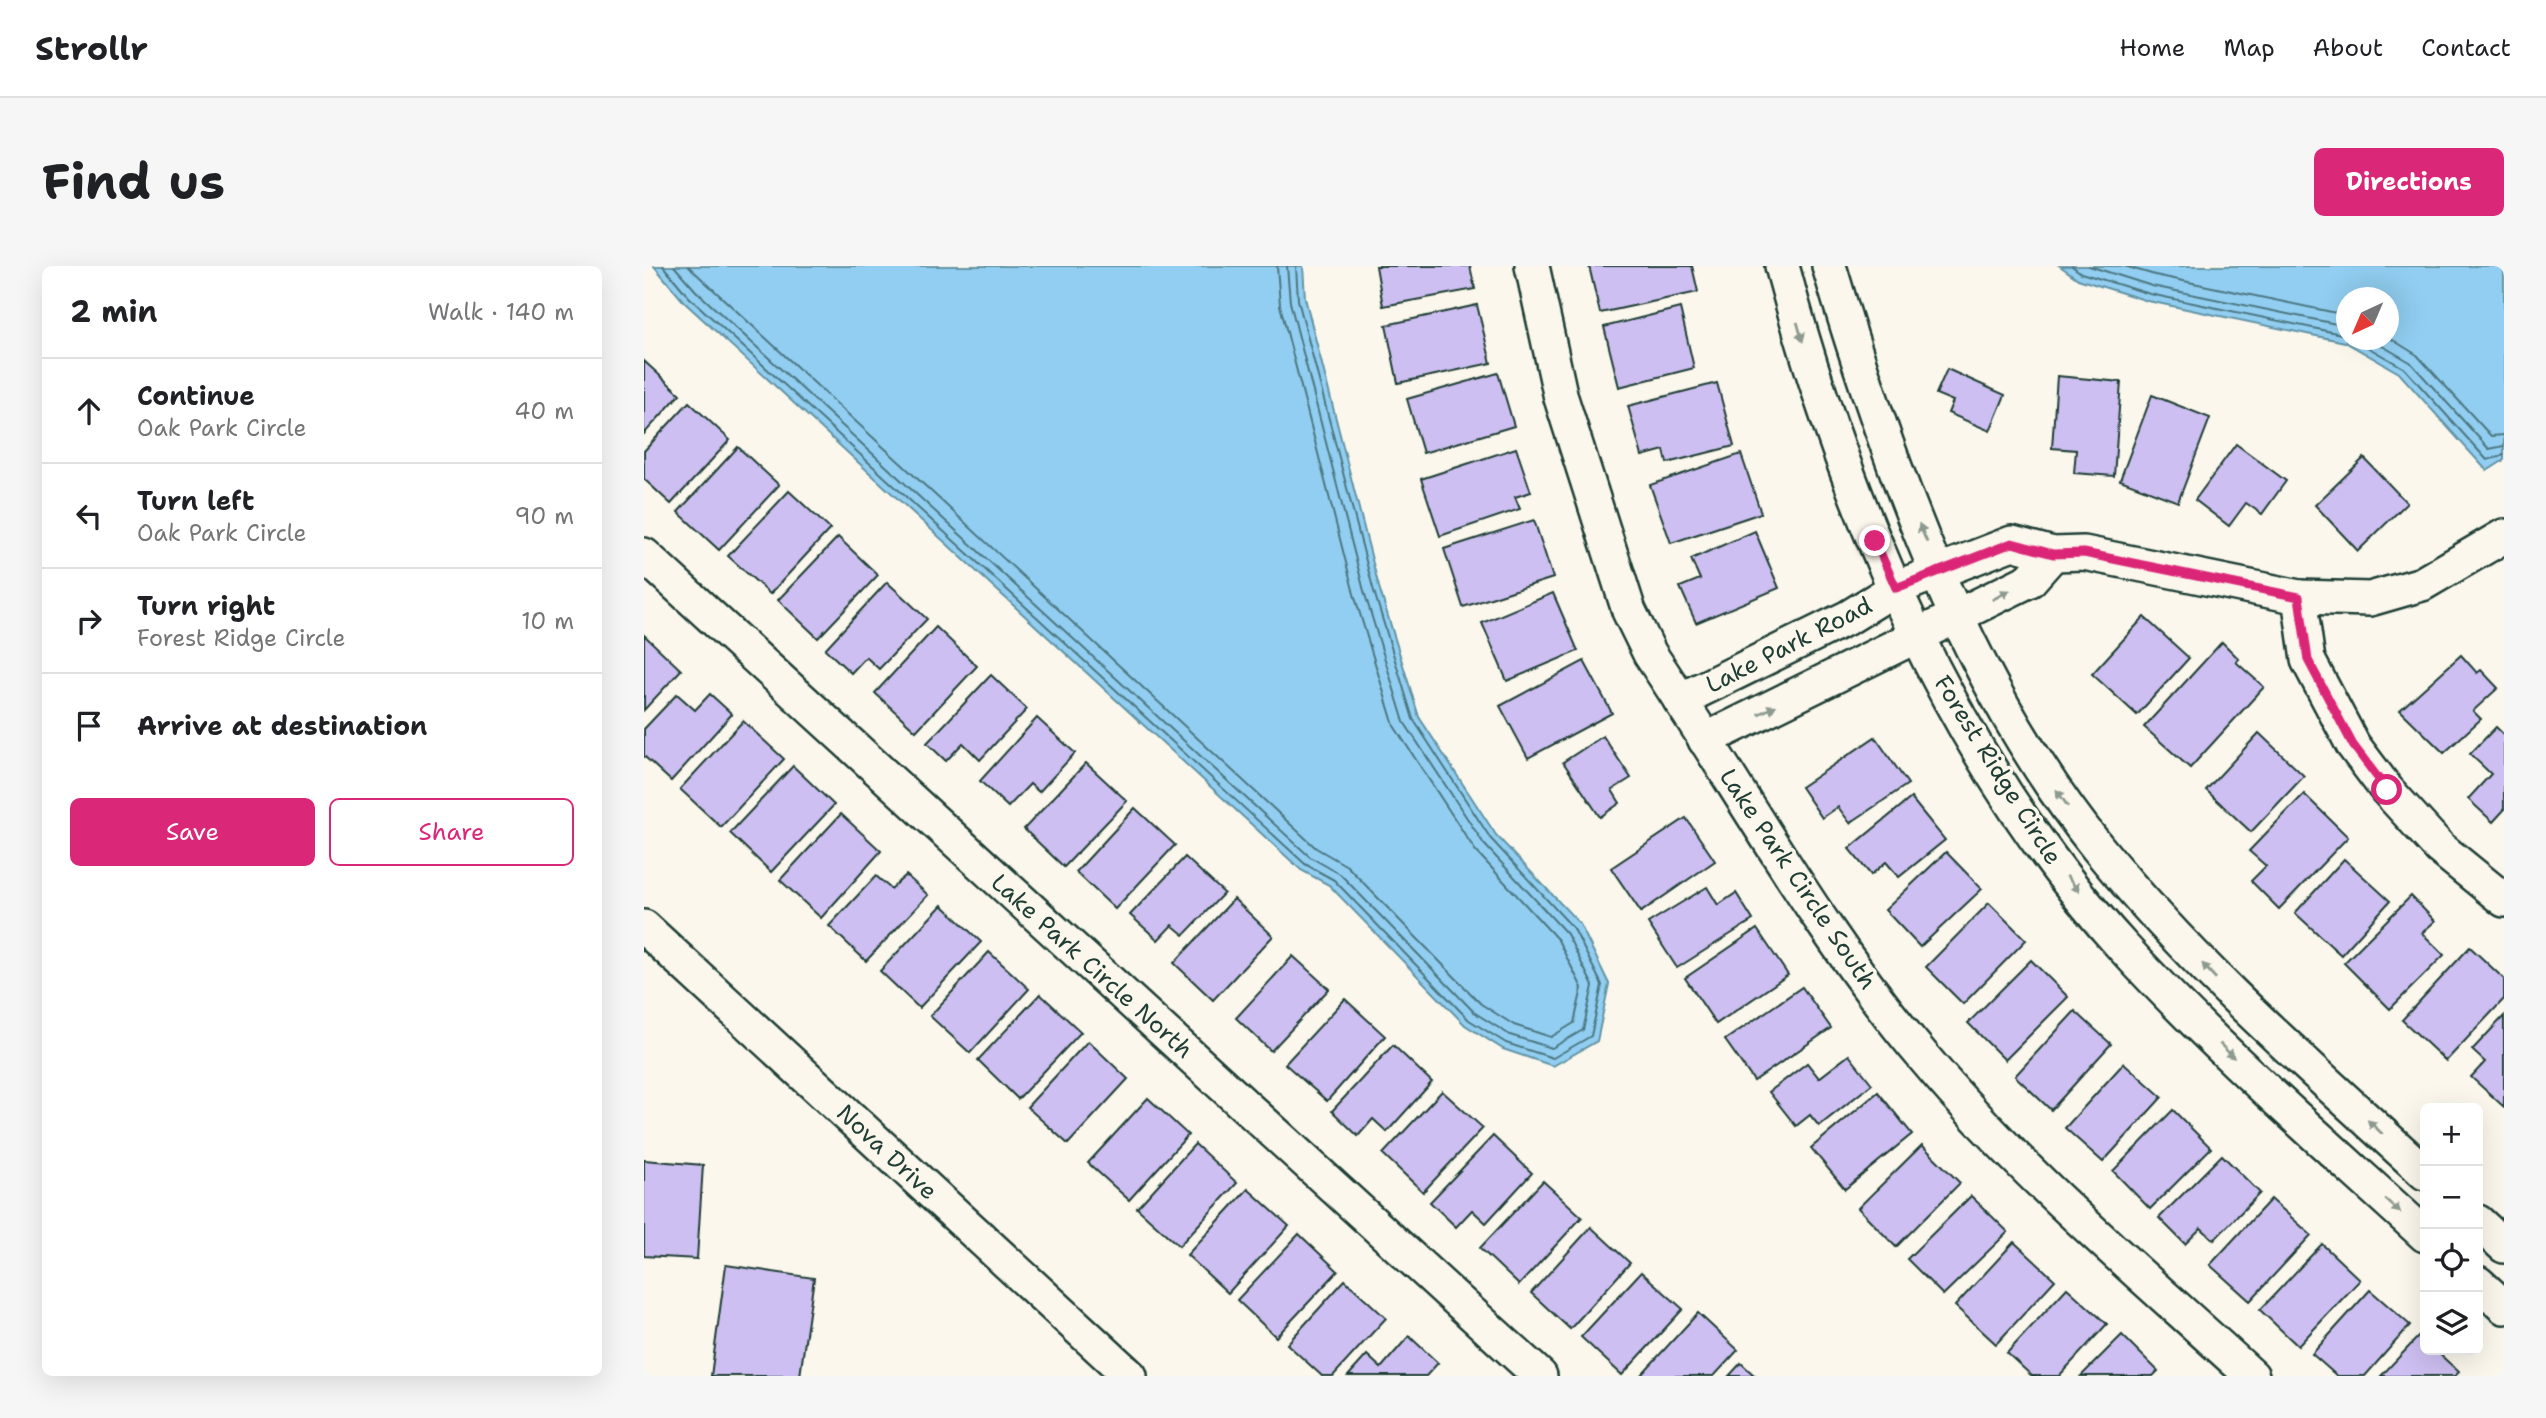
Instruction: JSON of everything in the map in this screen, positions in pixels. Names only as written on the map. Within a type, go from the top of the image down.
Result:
[{"type":"street","name":"Lake Park Circle South","points":[[1532,266],[1561,398],[1629,611],[1650,654],[1705,740],[1843,950],[1925,1060],[1995,1137],[2055,1195],[2252,1376]]},
{"type":"street","name":"Forest Ridge Circle","points":[[1782,266],[1801,336],[1833,432],[1896,588],[1917,636],[2005,791],[2057,865],[2122,946],[2246,1071],[2420,1230]]},
{"type":"street","name":"Forest Ridge Circle","points":[[1829,266],[1867,393],[1972,651],[2028,750],[2098,848],[2222,985],[2420,1168]]},
{"type":"street","name":"Lake Park Road","points":[[1680,700],[1849,617],[1896,588],[2012,543],[2053,554],[2084,553],[2299,597],[2370,599],[2422,584],[2504,536]]},
{"type":"street","name":"Lake Park Road","points":[[1705,740],[2030,580],[2053,554]]},
{"type":"street","name":"Lake Park Circle North","points":[[644,555],[1540,1376]]},
{"type":"street","points":[[2299,597],[2308,660],[2353,745],[2387,790],[2440,848],[2504,900]]},
{"type":"street","name":"Nova Drive","points":[[644,927],[1130,1376]]},
{"type":"street","points":[[2483,1227],[2504,1246]]},
{"type":"street","points":[[2483,1288],[2504,1307]]},
{"type":"water","points":[[654,266],[1303,266],[1305,298],[1379,587],[1419,717],[1496,835],[1580,924],[1609,984],[1597,1041],[1553,1066],[1503,1049],[1465,1025],[1329,885],[1301,870],[684,302]]},
{"type":"water","points":[[2060,266],[2504,266],[2504,460],[2487,471],[2399,373],[2359,350],[2399,350],[2399,287],[2336,287],[2336,340],[2148,301],[2078,279]]},
{"type":"building","points":[[1376,266],[1470,266],[1475,289],[1383,306]]},
{"type":"building","points":[[1589,266],[1692,266],[1698,292],[1600,313]]},
{"type":"building","points":[[1477,305],[1491,363],[1398,383],[1386,325]]},
{"type":"building","points":[[1680,308],[1694,368],[1619,387],[1604,327]]},
{"type":"building","points":[[644,361],[680,394],[644,434]]},
{"type":"building","points":[[1947,369],[2005,395],[1990,431],[1948,413],[1953,401],[1936,394]]},
{"type":"building","points":[[1498,373],[1514,426],[1423,453],[1407,399]]},
{"type":"building","points":[[2057,376],[2121,382],[2114,476],[2074,473],[2076,450],[2052,448]]},
{"type":"building","points":[[1717,383],[1734,446],[1667,463],[1664,450],[1642,456],[1628,406]]},
{"type":"building","points":[[2152,395],[2210,418],[2178,502],[2120,480]]},
{"type":"building","points":[[689,402],[730,440],[671,504],[644,479],[644,451]]},
{"type":"building","points":[[2236,444],[2286,481],[2262,514],[2246,503],[2229,526],[2195,500]]},
{"type":"building","points":[[738,447],[779,485],[719,550],[678,512]]},
{"type":"building","points":[[1516,448],[1531,492],[1515,497],[1520,509],[1440,536],[1421,479]]},
{"type":"building","points":[[1741,454],[1761,513],[1671,543],[1650,485]]},
{"type":"building","points":[[2364,458],[2407,503],[2358,551],[2315,505]]},
{"type":"building","points":[[789,491],[830,529],[770,594],[728,556]]},
{"type":"building","points":[[1534,520],[1553,578],[1463,607],[1444,549]]},
{"type":"building","points":[[1755,531],[1779,588],[1696,623],[1680,587],[1700,579],[1691,559]]},
{"type":"building","points":[[838,537],[878,575],[818,638],[778,600]]},
{"type":"building","points":[[887,582],[927,619],[879,669],[866,657],[851,673],[825,649]]},
{"type":"building","points":[[1553,593],[1578,651],[1507,681],[1482,623]]},
{"type":"building","points":[[2144,617],[2189,658],[2137,715],[2092,674]]},
{"type":"building","points":[[936,627],[977,666],[916,731],[875,693]]},
{"type":"building","points":[[644,635],[681,670],[644,710]]},
{"type":"building","points":[[2222,642],[2239,659],[2236,662],[2264,687],[2190,768],[2144,727]]},
{"type":"building","points":[[2461,655],[2477,673],[2481,670],[2498,688],[2473,711],[2481,719],[2444,753],[2400,710]]},
{"type":"building","points":[[1584,661],[1612,713],[1528,758],[1500,706]]},
{"type":"building","points":[[991,675],[1027,709],[980,760],[963,743],[946,761],[927,743]]},
{"type":"building","points":[[677,694],[695,710],[710,694],[732,714],[671,781],[644,756],[644,729]]},
{"type":"building","points":[[1037,718],[1075,753],[1039,792],[1030,784],[1008,807],[980,781]]},
{"type":"building","points":[[743,721],[784,759],[721,827],[680,789]]},
{"type":"building","points":[[2496,727],[2504,735],[2504,810],[2493,822],[2468,799],[2491,774],[2470,754]]},
{"type":"building","points":[[2259,733],[2304,776],[2251,832],[2206,790]]},
{"type":"building","points":[[1603,736],[1631,778],[1612,790],[1620,803],[1600,817],[1563,762]]},
{"type":"building","points":[[1875,737],[1908,784],[1850,823],[1838,807],[1822,818],[1801,787]]},
{"type":"building","points":[[1086,763],[1127,801],[1064,867],[1024,829]]},
{"type":"building","points":[[793,766],[834,805],[771,872],[730,833]]},
{"type":"building","points":[[2304,794],[2348,837],[2279,909],[2251,881],[2266,866],[2249,851]]},
{"type":"building","points":[[1911,798],[1945,840],[1899,877],[1886,862],[1871,875],[1849,849]]},
{"type":"building","points":[[1135,808],[1175,845],[1115,909],[1076,872]]},
{"type":"building","points":[[841,814],[881,851],[821,918],[780,880]]},
{"type":"building","points":[[1686,818],[1715,861],[1641,912],[1611,868]]},
{"type":"building","points":[[1946,852],[1982,889],[1920,947],[1885,910]]},
{"type":"building","points":[[1185,857],[1224,893],[1184,935],[1172,925],[1158,940],[1130,915]]},
{"type":"building","points":[[2344,859],[2390,901],[2341,955],[2295,913]]},
{"type":"building","points":[[906,875],[928,895],[866,961],[829,926],[876,876],[891,889]]},
{"type":"building","points":[[1707,887],[1718,905],[1736,893],[1753,920],[1677,968],[1648,923]]},
{"type":"building","points":[[2411,896],[2435,921],[2422,933],[2444,955],[2390,1009],[2344,963]]},
{"type":"building","points":[[1234,899],[1273,936],[1213,1000],[1174,963]]},
{"type":"building","points":[[1989,903],[2026,940],[1963,1004],[1926,967]]},
{"type":"building","points":[[942,905],[981,942],[919,1008],[880,971]]},
{"type":"building","points":[[1757,929],[1788,975],[1716,1024],[1685,978]]},
{"type":"building","points":[[2470,947],[2504,979],[2504,999],[2446,1061],[2402,1020]]},
{"type":"building","points":[[989,952],[1029,989],[970,1053],[930,1016]]},
{"type":"building","points":[[1293,956],[1329,989],[1271,1051],[1236,1018]]},
{"type":"building","points":[[2031,960],[2068,997],[2005,1060],[1968,1023]]},
{"type":"building","points":[[1802,987],[1831,1028],[1754,1081],[1725,1040]]},
{"type":"building","points":[[1040,994],[1081,1032],[1018,1099],[978,1060]]},
{"type":"building","points":[[1345,999],[1385,1036],[1327,1101],[1285,1064]]},
{"type":"building","points":[[2075,1011],[2111,1044],[2051,1110],[2015,1076]]},
{"type":"building","points":[[2504,1016],[2504,1107],[2471,1077],[2485,1062],[2472,1050]]},
{"type":"building","points":[[1088,1041],[1128,1079],[1068,1144],[1027,1107]]},
{"type":"building","points":[[1393,1045],[1432,1082],[1387,1132],[1373,1119],[1358,1136],[1332,1111]]},
{"type":"building","points":[[1849,1055],[1872,1084],[1819,1126],[1810,1115],[1796,1126],[1769,1092],[1807,1063],[1819,1078]]},
{"type":"building","points":[[2124,1063],[2162,1097],[2103,1162],[2065,1128]]},
{"type":"building","points":[[1442,1091],[1483,1128],[1423,1192],[1383,1154]]},
{"type":"building","points":[[1878,1092],[1912,1134],[1845,1189],[1811,1148]]},
{"type":"building","points":[[1148,1098],[1188,1135],[1129,1200],[1088,1163]]},
{"type":"building","points":[[2173,1110],[2211,1148],[2150,1209],[2113,1171]]},
{"type":"building","points":[[1493,1136],[1532,1173],[1486,1223],[1472,1210],[1456,1227],[1430,1202]]},
{"type":"building","points":[[1195,1144],[1237,1183],[1179,1246],[1137,1208]]},
{"type":"building","points":[[1922,1145],[1960,1183],[1896,1247],[1858,1208]]},
{"type":"building","points":[[2222,1155],[2260,1193],[2214,1240],[2201,1228],[2185,1244],[2159,1218]]},
{"type":"building","points":[[644,1160],[703,1165],[697,1259],[644,1256]]},
{"type":"building","points":[[1543,1181],[1582,1217],[1519,1285],[1480,1248]]},
{"type":"building","points":[[1248,1189],[1289,1226],[1228,1293],[1187,1255]]},
{"type":"building","points":[[1971,1196],[2008,1232],[1943,1295],[1907,1259]]},
{"type":"building","points":[[2271,1199],[2311,1235],[2250,1301],[2210,1265]]},
{"type":"building","points":[[1591,1227],[1630,1263],[1570,1329],[1531,1293]]},
{"type":"building","points":[[1299,1234],[1338,1271],[1276,1337],[1237,1300]]},
{"type":"building","points":[[2014,1242],[2055,1280],[1996,1344],[1955,1306]]},
{"type":"building","points":[[2322,1244],[2360,1280],[2298,1346],[2260,1310]]},
{"type":"building","points":[[726,1265],[814,1278],[800,1376],[711,1376]]},
{"type":"building","points":[[1641,1272],[1683,1309],[1622,1375],[1581,1337]]},
{"type":"building","points":[[1345,1280],[1386,1318],[1333,1376],[1322,1376],[1287,1344]]},
{"type":"building","points":[[2067,1288],[2107,1324],[2059,1376],[2032,1376],[2007,1353]]},
{"type":"building","points":[[2370,1290],[2410,1325],[2365,1376],[2337,1376],[2312,1354]]},
{"type":"building","points":[[1698,1313],[1738,1350],[1714,1376],[1640,1376]]},
{"type":"building","points":[[2122,1335],[2158,1371],[2153,1376],[2081,1376]]},
{"type":"building","points":[[2420,1335],[2420,1355],[2440,1355],[2459,1372],[2455,1376],[2381,1376]]},
{"type":"building","points":[[1409,1336],[1438,1363],[1426,1376],[1348,1376],[1367,1355],[1381,1368]]},
{"type":"building","points":[[1741,1363],[1755,1376],[1729,1376]]},
{"type":"route","points":[[1875,541],[1896,588],[2012,543],[2053,554],[2084,553],[2299,597],[2308,660],[2353,745],[2387,790]]}]
